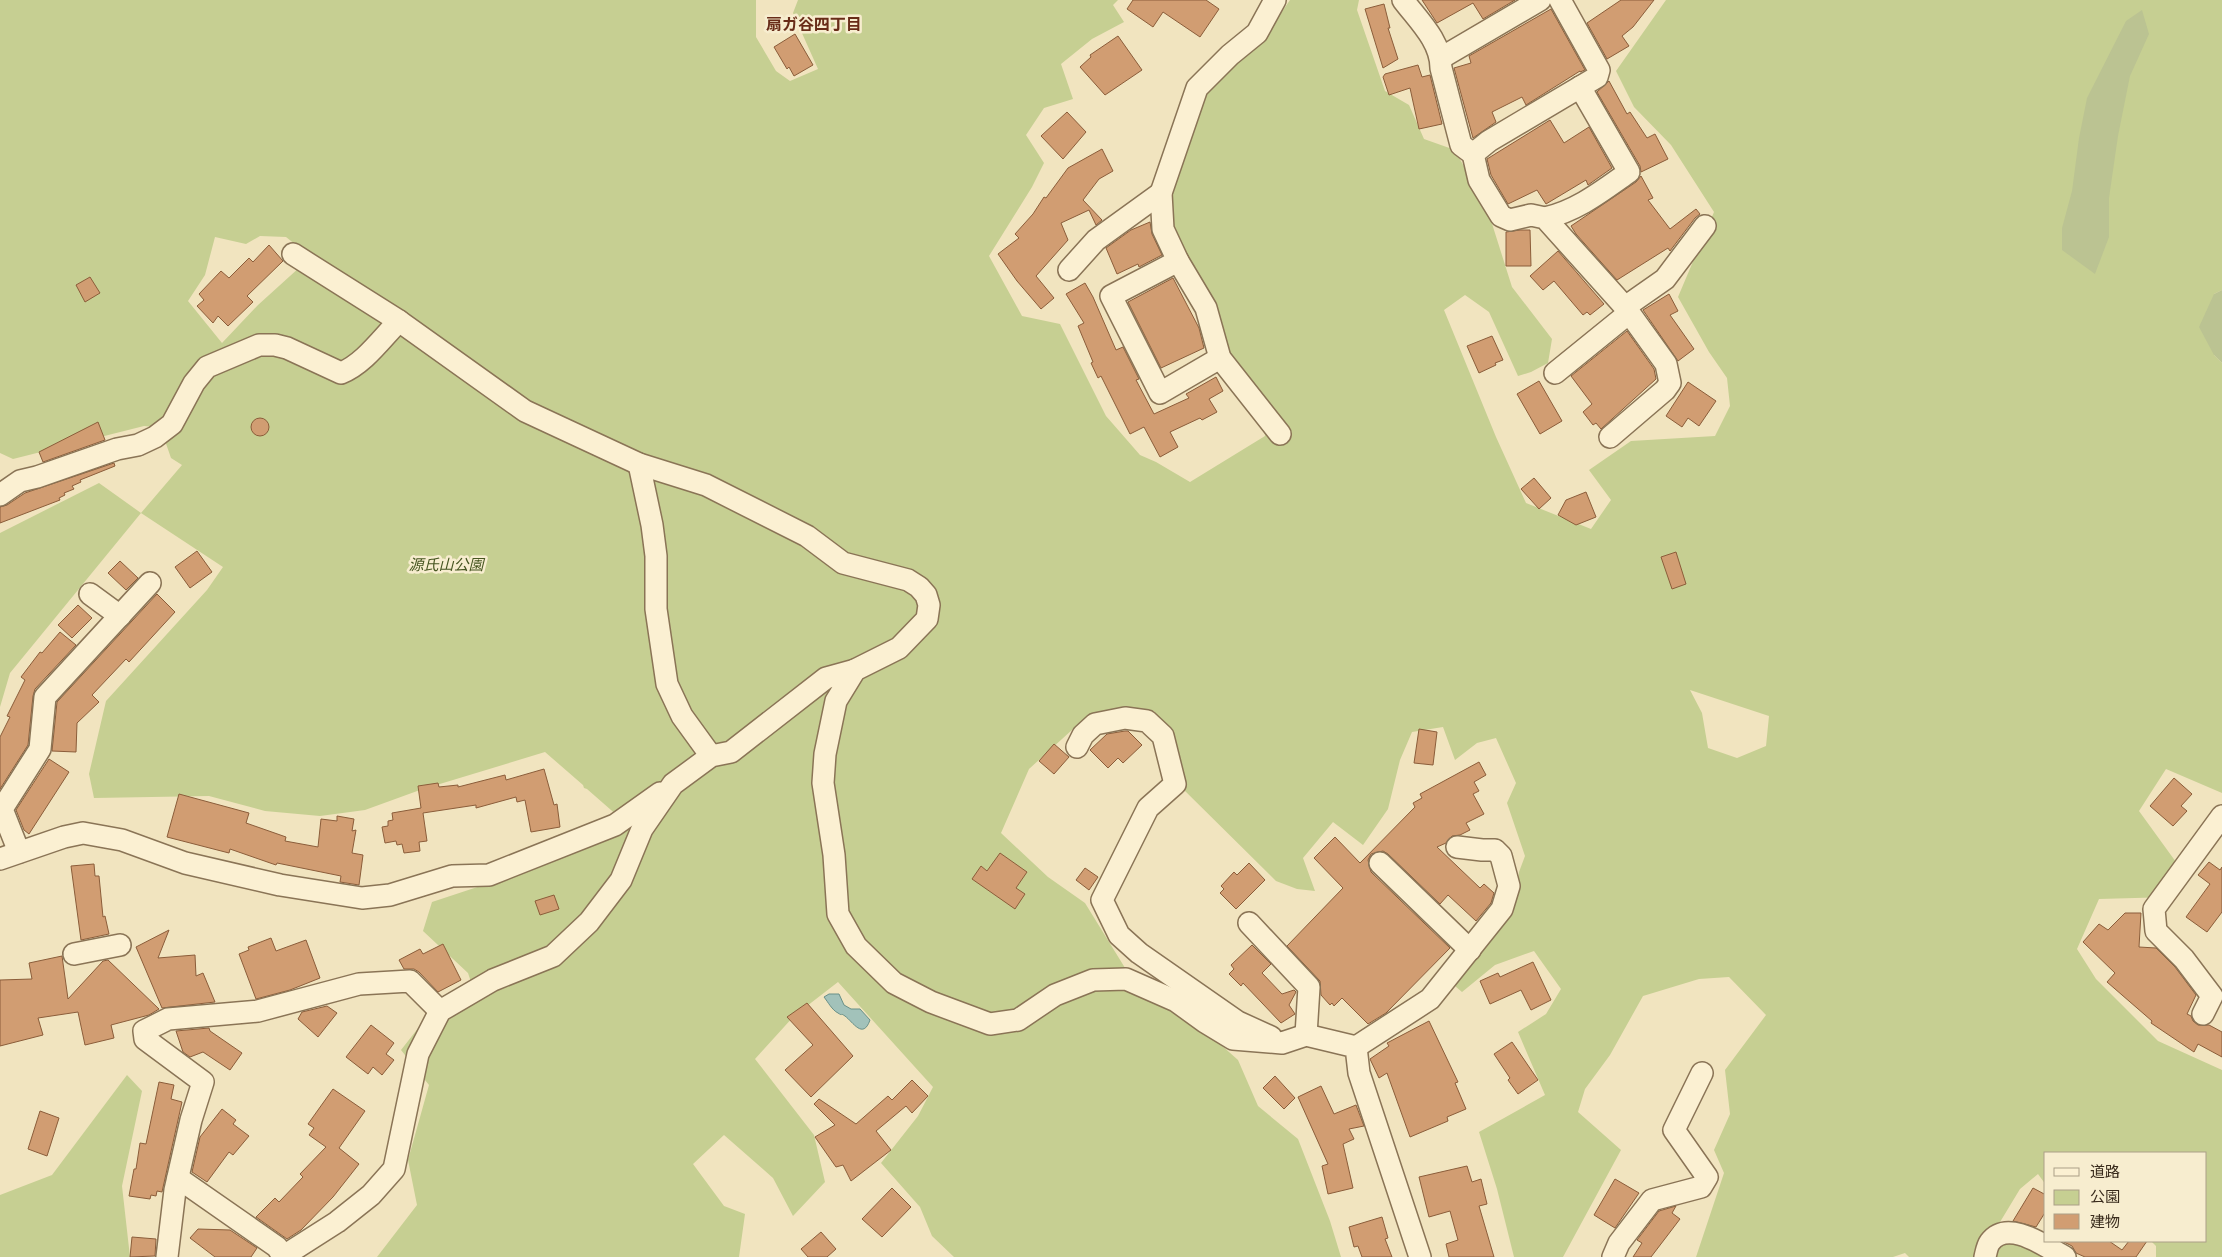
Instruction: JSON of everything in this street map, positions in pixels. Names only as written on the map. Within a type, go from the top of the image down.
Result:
[{"type":"street","points":[[1275,0],[1257,33],[1230,55],[1196,88],[1161,193],[1163,229],[1178,262],[1206,308],[1220,358],[1280,434]]},
{"type":"street","points":[[1403,0],[1428,31],[1441,58],[1441,68],[1462,144],[1473,154],[1480,180],[1501,216],[1510,220],[1531,215],[1545,218],[1563,214],[1595,197],[1629,172],[1580,87]]},
{"type":"street","points":[[1441,58],[1540,0]]},
{"type":"street","points":[[1473,154],[1490,141],[1597,77],[1600,70],[1560,0]]},
{"type":"street","points":[[1069,270],[1096,240],[1161,193]]},
{"type":"street","points":[[1545,218],[1627,310],[1666,364],[1670,383],[1665,390],[1610,437]]},
{"type":"street","points":[[1555,373],[1665,279],[1705,226]]},
{"type":"street","points":[[150,583],[45,697],[40,749],[2,809],[10,856],[64,836],[83,834],[122,840],[185,863],[261,881],[362,898],[390,895],[452,876],[489,875],[615,825],[711,756],[731,752],[826,678],[855,670],[899,648],[927,619],[929,605],[926,596],[919,587],[908,580],[843,563],[807,536],[714,489],[639,464],[524,411],[399,321],[293,254]]},
{"type":"street","points":[[1178,262],[1111,296],[1160,393],[1220,358]]},
{"type":"street","points":[[0,495],[20,481],[37,477],[116,449],[138,445],[155,437],[172,424],[194,383],[206,367],[259,345],[275,345],[341,373],[350,369],[399,321]]},
{"type":"street","points":[[639,464],[652,524],[656,556],[656,609],[667,684],[682,716],[711,756]]},
{"type":"street","points":[[90,594],[120,616]]},
{"type":"street","points":[[855,670],[836,701],[825,754],[823,783],[834,855],[838,914],[856,946],[894,983],[931,1002],[990,1024],[1018,1020],[1055,995],[1093,980],[1126,979],[1176,1001],[1233,1039],[1282,1043],[1306,1035],[1356,1048],[1430,999],[1502,909],[1509,886],[1502,856],[1495,850],[1457,847]]},
{"type":"street","points":[[1077,747],[1083,735],[1095,724],[1124,718],[1147,721],[1163,736],[1175,784],[1148,808],[1102,900],[1119,935],[1139,952],[1238,1022],[1282,1043]]},
{"type":"street","points":[[178,1178],[277,1247],[283,1256],[337,1222],[371,1194],[394,1169],[418,1054],[440,1011],[493,980],[554,956],[590,922],[621,880],[642,828],[673,784]]},
{"type":"street","points":[[2203,1014],[2212,996],[2184,959],[2156,931],[2154,909],[2222,816]]},
{"type":"street","points":[[1380,863],[1470,950]]},
{"type":"street","points":[[1249,923],[1309,987],[1306,1035]]},
{"type":"street","points":[[74,954],[120,945]]},
{"type":"street","points":[[167,1257],[178,1178],[191,1120],[203,1082],[144,1039],[144,1031],[168,1019],[258,1011],[359,984],[410,981],[440,1011]]},
{"type":"street","points":[[1356,1048],[1358,1073],[1420,1257]]},
{"type":"street","points":[[1614,1257],[1619,1243],[1652,1200],[1701,1187],[1707,1177],[1674,1130],[1702,1073]]},
{"type":"street","points":[[1985,1257],[1990,1242],[1999,1234],[2018,1232],[2064,1257]]},
{"type":"green space","name":"源氏山公園","points":[[0,0],[756,0],[756,37],[776,71],[790,81],[818,69],[793,13],[798,0],[1118,0],[1113,5],[1124,22],[1092,39],[1061,64],[1073,99],[1044,108],[1026,135],[1044,163],[1032,187],[989,256],[1022,316],[1060,324],[1106,416],[1140,455],[1190,482],[1265,436],[1264,420],[1180,269],[1158,188],[1203,97],[1266,35],[1290,0],[1359,0],[1357,10],[1385,91],[1409,105],[1424,139],[1455,150],[1488,211],[1512,287],[1552,339],[1548,363],[1518,376],[1489,312],[1465,295],[1444,310],[1496,437],[1526,503],[1591,529],[1611,500],[1589,470],[1631,441],[1715,436],[1730,406],[1727,378],[1709,352],[1678,297],[1714,212],[1671,145],[1634,107],[1616,71],[1666,0],[2222,0],[2222,290],[2214,294],[2214,355],[2222,363],[2222,793],[2166,769],[2139,811],[2189,880],[2171,897],[2099,899],[2077,949],[2096,979],[2158,1041],[2222,1070],[2222,1257],[2156,1257],[2156,1246],[2152,1242],[2207,1242],[2207,1152],[2044,1152],[2044,1182],[2038,1174],[2020,1189],[1997,1227],[2057,1257],[1909,1257],[1905,1253],[1893,1257],[1696,1257],[1724,1173],[1714,1150],[1730,1114],[1725,1070],[1766,1015],[1729,977],[1699,979],[1643,996],[1610,1055],[1585,1089],[1578,1112],[1621,1150],[1563,1257],[1514,1257],[1497,1189],[1479,1132],[1545,1095],[1518,1032],[1546,1014],[1561,989],[1534,951],[1495,965],[1462,992],[1455,986],[1491,937],[1513,914],[1519,872],[1525,856],[1507,803],[1516,783],[1496,738],[1477,743],[1455,760],[1443,727],[1412,732],[1400,760],[1388,809],[1363,845],[1333,822],[1303,858],[1315,891],[1297,889],[1276,881],[1183,789],[1154,711],[1084,719],[1029,769],[1001,833],[1048,877],[1085,903],[1130,976],[1193,1020],[1238,1060],[1258,1106],[1298,1139],[1330,1221],[1341,1257],[954,1257],[932,1236],[920,1207],[881,1163],[918,1116],[933,1087],[838,982],[794,1016],[755,1059],[814,1135],[825,1182],[793,1216],[773,1178],[724,1135],[693,1164],[724,1206],[745,1214],[739,1257],[377,1257],[417,1205],[408,1160],[429,1085],[401,1050],[441,999],[471,982],[468,973],[423,931],[432,902],[550,863],[627,824],[545,752],[420,790],[365,810],[320,816],[265,811],[209,796],[94,798],[89,774],[106,701],[207,590],[223,567],[141,513],[182,465],[171,458],[162,432],[164,428],[144,426],[13,459],[0,453]],"holes":[[[260,236],[286,237],[311,257],[258,305],[222,343],[188,301],[205,275],[215,237],[246,244]],[[1690,690],[1769,716],[1766,746],[1737,758],[1708,748],[1702,713]]]},
{"type":"green space","points":[[2142,10],[2149,34],[2130,76],[2118,136],[2109,198],[2109,237],[2095,274],[2062,250],[2062,228],[2072,191],[2079,138],[2087,98],[2126,21]]},
{"type":"green space","points":[[2222,290],[2222,363],[2214,355],[2199,327],[2214,294]]},
{"type":"green space","points":[[99,483],[141,513],[10,673],[0,707],[0,533]]},
{"type":"green space","points":[[127,1075],[142,1091],[122,1186],[130,1257],[0,1257],[0,1195],[52,1175]]},
{"type":"water","points":[[829,994],[839,994],[844,1005],[851,1009],[860,1009],[870,1020],[867,1026],[864,1029],[858,1028],[845,1016],[836,1012],[824,997]]},
{"type":"building","points":[[1133,0],[1206,0],[1219,9],[1200,37],[1163,12],[1153,27],[1127,9]]},
{"type":"building","points":[[1422,0],[1515,0],[1483,19],[1473,3],[1437,23]]},
{"type":"building","points":[[1621,0],[1654,0],[1633,27],[1622,36],[1629,46],[1607,59],[1587,23]]},
{"type":"building","points":[[1384,4],[1390,28],[1388,28],[1398,59],[1383,68],[1365,9]]},
{"type":"building","points":[[1551,9],[1585,70],[1580,71],[1526,105],[1522,97],[1492,112],[1496,122],[1473,138],[1454,68],[1471,63],[1469,56]]},
{"type":"building","points":[[795,34],[813,65],[794,76],[789,67],[787,69],[774,47]]},
{"type":"building","points":[[1118,36],[1142,70],[1105,95],[1080,67],[1091,57],[1090,55]]},
{"type":"building","points":[[1418,65],[1422,77],[1430,75],[1442,124],[1419,129],[1410,88],[1389,95],[1383,77],[1385,74]]},
{"type":"building","points":[[1609,81],[1627,114],[1630,112],[1647,138],[1655,134],[1668,159],[1641,172],[1640,166],[1597,92]]},
{"type":"building","points":[[1067,112],[1086,132],[1063,159],[1041,136]]},
{"type":"building","points":[[1550,120],[1564,143],[1589,127],[1612,168],[1588,185],[1586,180],[1546,204],[1537,190],[1508,204],[1491,175],[1487,159]]},
{"type":"building","points":[[1102,149],[1113,171],[1099,179],[1083,200],[1102,220],[1096,225],[1089,210],[1061,223],[1068,240],[1036,276],[1054,298],[1041,309],[1017,281],[998,254],[1019,238],[1015,234],[1033,214],[1044,197],[1046,198],[1068,168]]},
{"type":"building","points":[[1641,176],[1653,198],[1648,200],[1670,229],[1696,209],[1700,214],[1670,251],[1668,248],[1617,280],[1571,226],[1636,182]]},
{"type":"building","points":[[1150,222],[1152,234],[1162,255],[1139,267],[1138,264],[1117,274],[1106,248],[1131,230]]},
{"type":"building","points":[[1530,230],[1531,266],[1506,266],[1506,232]]},
{"type":"building","points":[[269,245],[283,261],[247,296],[253,302],[228,326],[218,316],[213,323],[197,306],[204,300],[199,294],[221,271],[229,278],[249,258],[253,262]]},
{"type":"building","points":[[1558,251],[1604,304],[1590,315],[1587,312],[1583,315],[1554,281],[1543,290],[1530,276]]},
{"type":"building","points":[[90,277],[100,293],[85,302],[76,285]]},
{"type":"building","points":[[1173,278],[1199,328],[1204,348],[1161,368],[1128,302]]},
{"type":"building","points":[[1085,283],[1116,350],[1123,347],[1139,379],[1136,380],[1154,414],[1189,398],[1186,394],[1216,377],[1223,391],[1209,399],[1217,412],[1170,432],[1178,447],[1160,457],[1144,427],[1130,434],[1101,376],[1098,378],[1091,363],[1093,362],[1078,326],[1084,323],[1066,294]]},
{"type":"building","points":[[1669,294],[1678,311],[1670,315],[1694,349],[1678,361],[1643,310]]},
{"type":"building","points":[[1627,331],[1654,369],[1656,379],[1601,429],[1596,423],[1593,425],[1583,412],[1592,404],[1571,376]]},
{"type":"building","points":[[1492,336],[1503,360],[1479,373],[1467,346]]},
{"type":"building","points":[[1539,381],[1562,421],[1540,434],[1517,394]]},
{"type":"building","points":[[1688,382],[1716,401],[1699,426],[1688,418],[1682,427],[1666,416]]},
{"type":"building","points":[[256,418],[264,418],[269,423],[267,434],[256,436],[251,431],[251,423]]},
{"type":"building","points":[[98,422],[105,440],[43,462],[39,452]]},
{"type":"building","points":[[114,463],[115,466],[80,480],[81,482],[72,486],[74,489],[64,493],[65,495],[59,498],[60,500],[0,523],[0,507],[7,505],[25,493]]},
{"type":"building","points":[[1534,478],[1551,498],[1539,509],[1521,489]]},
{"type":"building","points":[[1586,492],[1596,517],[1576,525],[1558,515],[1566,500]]},
{"type":"building","points":[[197,551],[212,572],[190,588],[175,567]]},
{"type":"building","points":[[1676,552],[1686,584],[1672,589],[1661,557]]},
{"type":"building","points":[[120,561],[138,578],[126,590],[108,573]]},
{"type":"building","points":[[157,594],[175,612],[129,662],[126,659],[92,695],[99,702],[77,723],[76,752],[52,751],[57,702]]},
{"type":"building","points":[[78,605],[92,618],[72,638],[58,625]]},
{"type":"building","points":[[60,632],[76,645],[35,689],[28,745],[0,789],[0,737],[10,717],[7,716],[25,680],[21,677],[40,652],[42,653]]},
{"type":"building","points":[[1419,729],[1437,732],[1433,765],[1414,763]]},
{"type":"building","points":[[1128,731],[1142,745],[1123,763],[1118,758],[1108,768],[1090,750],[1107,734]]},
{"type":"building","points":[[1054,744],[1069,757],[1054,774],[1039,761]]},
{"type":"building","points":[[49,759],[69,772],[29,834],[24,830],[16,810]]},
{"type":"building","points":[[1479,762],[1486,775],[1474,782],[1479,791],[1473,794],[1484,814],[1466,823],[1470,830],[1460,835],[1452,836],[1446,843],[1437,847],[1480,888],[1484,884],[1494,893],[1491,903],[1476,921],[1448,895],[1440,904],[1388,854],[1383,851],[1371,854],[1368,860],[1371,872],[1450,948],[1386,1013],[1368,1024],[1342,998],[1334,1006],[1332,1003],[1330,1005],[1321,995],[1320,981],[1287,946],[1343,888],[1314,858],[1335,837],[1360,863],[1415,807],[1413,803],[1422,798],[1420,794]]},
{"type":"building","points":[[544,769],[554,805],[557,804],[560,827],[531,832],[525,800],[517,802],[516,797],[476,808],[476,805],[423,813],[427,841],[419,842],[420,851],[404,853],[402,844],[397,845],[396,841],[385,843],[382,827],[388,826],[388,821],[393,820],[392,813],[421,808],[418,786],[438,783],[439,787],[458,785],[458,787],[505,775],[506,780]]},
{"type":"building","points":[[2174,778],[2192,794],[2181,806],[2187,811],[2173,826],[2150,806]]},
{"type":"building","points":[[179,794],[249,813],[246,823],[286,837],[285,841],[318,847],[321,819],[337,821],[337,816],[354,819],[352,831],[356,830],[352,853],[363,855],[359,885],[340,882],[341,876],[277,863],[276,865],[230,849],[229,853],[167,837]]},
{"type":"building","points":[[1000,853],[1027,872],[1016,888],[1025,894],[1015,909],[972,879],[981,866],[987,871]]},
{"type":"building","points":[[2209,862],[2220,870],[2222,867],[2222,912],[2207,932],[2186,917],[2210,884],[2198,875]]},
{"type":"building","points":[[1249,863],[1265,880],[1236,909],[1220,893],[1224,889],[1221,886],[1234,872],[1237,875]]},
{"type":"building","points":[[94,864],[95,876],[99,876],[103,917],[105,916],[109,934],[81,940],[71,866]]},
{"type":"building","points":[[1085,868],[1098,877],[1089,890],[1076,880]]},
{"type":"building","points":[[554,895],[559,909],[540,915],[535,901]]},
{"type":"building","points":[[2125,913],[2141,913],[2139,947],[2156,948],[2175,967],[2196,995],[2187,1014],[2198,1025],[2209,1025],[2222,1032],[2222,1057],[2198,1044],[2194,1052],[2151,1023],[2152,1021],[2107,982],[2115,973],[2083,942],[2099,924],[2108,930]]},
{"type":"building","points":[[169,930],[158,958],[195,955],[196,976],[203,973],[215,1002],[162,1008],[136,947]]},
{"type":"building","points":[[271,938],[276,951],[306,940],[320,978],[290,990],[256,999],[239,954],[249,950],[248,947]]},
{"type":"building","points":[[443,944],[461,980],[438,992],[419,972],[414,969],[404,969],[399,960],[420,949],[423,954]]},
{"type":"building","points":[[1252,945],[1271,964],[1262,973],[1282,994],[1294,990],[1296,992],[1289,1005],[1295,1014],[1281,1023],[1243,983],[1241,986],[1229,974],[1234,969],[1231,965]]},
{"type":"building","points":[[62,956],[68,999],[103,961],[108,960],[159,1009],[149,1015],[111,1025],[114,1038],[85,1045],[78,1012],[38,1018],[43,1035],[0,1046],[0,980],[32,979],[29,963]]},
{"type":"building","points":[[1533,962],[1551,1000],[1531,1010],[1521,990],[1490,1004],[1480,981],[1498,973],[1500,977]]},
{"type":"building","points":[[807,1003],[853,1056],[811,1097],[785,1070],[813,1045],[787,1017]]},
{"type":"building","points":[[327,1006],[337,1013],[318,1037],[298,1019],[302,1012]]},
{"type":"building","points":[[1429,1021],[1458,1082],[1455,1083],[1466,1109],[1447,1117],[1448,1121],[1410,1137],[1387,1073],[1379,1078],[1370,1059],[1389,1046],[1387,1043]]},
{"type":"building","points":[[371,1025],[394,1043],[386,1054],[394,1060],[382,1075],[373,1067],[368,1074],[346,1057]]},
{"type":"building","points":[[209,1028],[210,1031],[242,1053],[230,1070],[203,1052],[190,1057],[183,1052],[176,1031]]},
{"type":"building","points":[[1512,1042],[1538,1080],[1518,1094],[1494,1054]]},
{"type":"building","points":[[1275,1076],[1295,1098],[1284,1109],[1263,1088]]},
{"type":"building","points":[[912,1080],[928,1096],[912,1113],[906,1106],[876,1131],[891,1150],[851,1181],[843,1165],[836,1167],[815,1137],[835,1125],[814,1104],[819,1099],[856,1124],[888,1096],[892,1100]]},
{"type":"building","points":[[159,1082],[174,1085],[171,1099],[182,1102],[162,1192],[157,1191],[156,1196],[151,1195],[150,1199],[129,1196],[140,1143],[146,1144]]},
{"type":"building","points":[[1321,1086],[1334,1114],[1356,1105],[1364,1126],[1349,1129],[1354,1139],[1343,1144],[1353,1188],[1328,1194],[1322,1166],[1328,1164],[1298,1097]]},
{"type":"building","points":[[333,1089],[365,1111],[339,1148],[359,1164],[333,1197],[301,1230],[287,1239],[256,1217],[275,1198],[279,1202],[303,1177],[300,1174],[326,1147],[309,1135],[314,1128],[308,1124]]},
{"type":"building","points":[[222,1109],[236,1120],[233,1124],[249,1136],[233,1155],[229,1152],[207,1182],[192,1172],[200,1137]]},
{"type":"building","points":[[40,1111],[59,1118],[47,1156],[28,1149]]},
{"type":"building","points":[[1467,1166],[1472,1182],[1481,1179],[1487,1204],[1479,1206],[1494,1257],[1449,1257],[1446,1244],[1458,1240],[1450,1211],[1429,1217],[1419,1177]]},
{"type":"building","points":[[1615,1179],[1639,1193],[1615,1228],[1594,1215]]},
{"type":"building","points":[[892,1188],[911,1207],[882,1237],[862,1219]]},
{"type":"building","points":[[2033,1188],[2044,1194],[2044,1214],[2036,1227],[2013,1221]]},
{"type":"building","points":[[1676,1206],[1672,1213],[1680,1219],[1651,1257],[1633,1257],[1642,1243],[1637,1240],[1659,1211]]},
{"type":"building","points":[[1382,1217],[1388,1238],[1385,1239],[1392,1257],[1362,1257],[1358,1246],[1354,1247],[1349,1227]]},
{"type":"building","points":[[198,1229],[230,1230],[257,1248],[251,1257],[215,1257],[190,1238]]},
{"type":"building","points":[[821,1232],[836,1249],[827,1257],[808,1257],[801,1249]]},
{"type":"building","points":[[132,1237],[156,1239],[155,1256],[130,1257]]},
{"type":"building","points":[[2064,1242],[2110,1242],[2122,1250],[2128,1242],[2146,1242],[2136,1257],[2085,1257],[2076,1253],[2072,1246]]},
{"type":"district","name":"扇ガ谷四丁目","points":[[814,24]]}]
